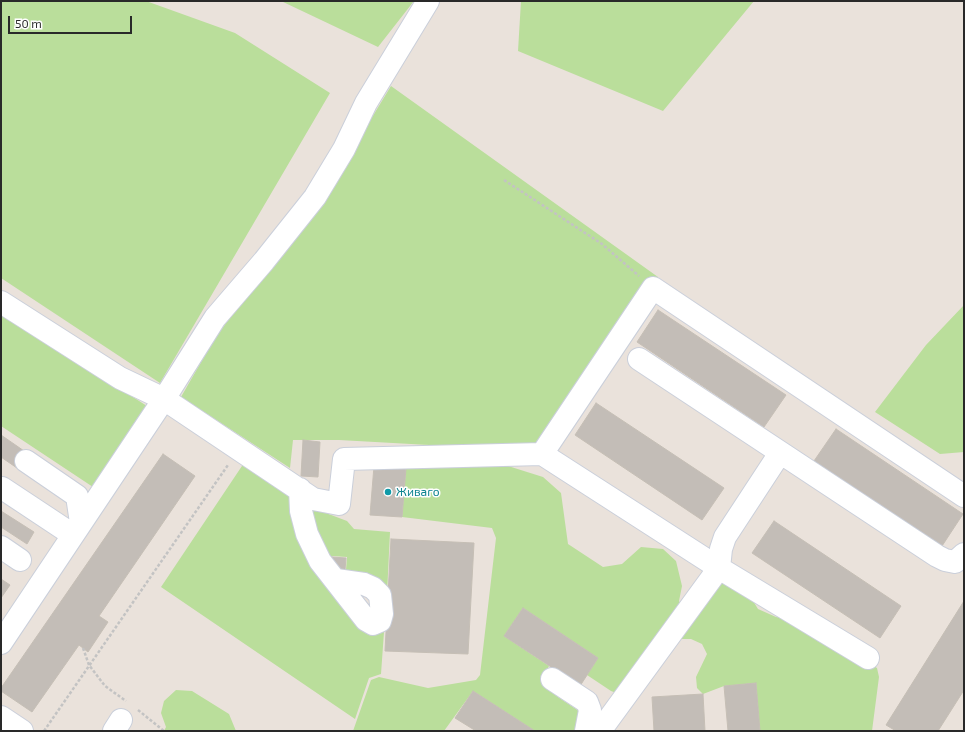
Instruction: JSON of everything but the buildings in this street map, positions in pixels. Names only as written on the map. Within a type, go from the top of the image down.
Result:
[{"type":"lane","points":[[1,642],[164,399],[215,318],[264,261],[315,197],[344,149],[366,103],[428,1]]},
{"type":"lane","points":[[542,454],[654,288],[964,496]]},
{"type":"lane","points":[[1,302],[120,378],[164,399],[313,499],[339,504],[344,459],[542,454],[719,568],[868,658]]},
{"type":"lane","points":[[639,359],[937,556],[945,560],[955,562],[964,554]]},
{"type":"lane","points":[[600,731],[719,568],[721,549],[726,537],[780,452]]},
{"type":"lane","points":[[26,460],[77,496],[77,529]]},
{"type":"lane","points":[[1,490],[2,488],[77,529]]},
{"type":"lane","points":[[300,489],[301,511],[308,534],[320,561],[336,580]]},
{"type":"lane","points":[[1,547],[20,560]]},
{"type":"lane","points":[[552,679],[587,702],[590,710],[586,731]]},
{"type":"lane","points":[[1,717],[22,731]]},
{"type":"path","points":[[504,180],[602,244],[654,288]]},
{"type":"path","points":[[44,731],[239,449]]},
{"type":"path","points":[[83,648],[89,665],[125,716],[164,731]]},
{"type":"green space","points":[[1,1],[146,1],[235,33],[330,93],[160,383],[1,278]]},
{"type":"green space","points":[[281,1],[414,1],[378,47]]},
{"type":"green space","points":[[521,1],[754,1],[663,111],[518,51]]},
{"type":"green space","points":[[391,86],[658,277],[537,451],[339,440],[293,440],[290,468],[181,397],[216,336],[320,203]]},
{"type":"green space","points":[[964,305],[964,452],[940,454],[875,412],[926,345]]},
{"type":"green space","points":[[1,312],[150,408],[96,489],[1,426]]},
{"type":"green space","points":[[248,457],[297,491],[298,511],[370,626],[384,632],[381,674],[369,678],[355,719],[161,587]]},
{"type":"green space","points":[[508,466],[543,477],[561,493],[568,544],[603,567],[622,564],[641,547],[663,549],[676,561],[682,586],[679,601],[685,616],[725,579],[747,591],[758,609],[776,617],[802,621],[877,668],[879,677],[872,731],[760,731],[756,683],[724,686],[703,694],[697,688],[696,677],[707,654],[702,644],[691,639],[678,639],[622,695],[611,691],[587,675],[598,658],[523,608],[504,636],[549,666],[543,677],[544,686],[579,711],[577,731],[535,731],[473,691],[444,731],[353,731],[371,680],[379,677],[428,688],[476,680],[480,675],[496,538],[492,528],[402,517],[406,468]]},
{"type":"green space","points":[[310,507],[347,521],[354,529],[390,532],[387,594],[331,569],[346,570],[347,557],[332,556],[331,565],[309,512]]},
{"type":"green space","points":[[176,690],[192,691],[229,714],[236,731],[164,731],[166,727],[161,713],[164,701]]},
{"type":"place","name":"Живаго","points":[[388,492]]}]
